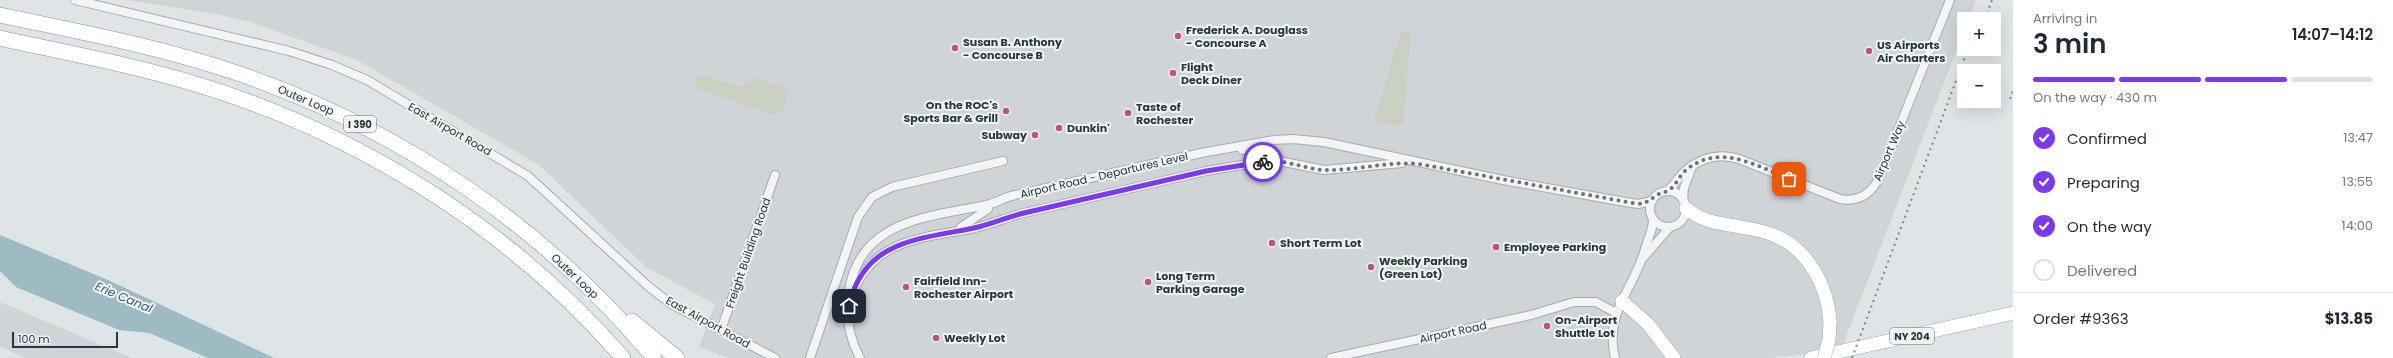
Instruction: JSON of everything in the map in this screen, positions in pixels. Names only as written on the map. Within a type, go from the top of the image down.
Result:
[{"type":"highway","name":"Outer Loop","points":[[0,14],[177,54],[239,74],[312,102],[382,136],[449,176],[512,221],[562,263],[609,308],[654,358]]},
{"type":"highway","name":"Outer Loop","points":[[0,39],[37,46],[175,78],[236,97],[297,121],[356,149],[423,187],[487,232],[538,272],[585,317],[624,358]]},
{"type":"highway","points":[[562,263],[677,358]]},
{"type":"highway","points":[[538,272],[612,358]]},
{"type":"main road","points":[[1684,204],[1703,219],[1772,234],[1794,248],[1807,261],[1821,283],[1827,301],[1830,322],[1829,340],[1824,358]]},
{"type":"main road","points":[[1619,307],[1648,324],[1674,358]]},
{"type":"main road","name":"NY 204","points":[[1811,358],[2013,313]]},
{"type":"street","name":"East Airport Road","points":[[75,0],[293,52],[332,65],[367,80],[519,169],[539,185],[660,296],[676,307],[775,358]]},
{"type":"street","name":"Airport Way","points":[[1667,191],[1686,170],[1708,158],[1726,156],[1836,198],[1852,200],[1866,194],[1879,178],[1950,0]]},
{"type":"street","name":"Airport Road - Departures Level","points":[[848,314],[850,286],[858,263],[873,243],[895,227],[919,218],[988,207],[1011,196],[1201,153],[1238,149],[1287,139],[1324,142],[1419,164]]},
{"type":"street","points":[[1238,149],[1252,150],[1297,164]]},
{"type":"street","points":[[810,358],[856,223],[869,201],[892,187],[1003,161]]},
{"type":"street","points":[[937,234],[997,223],[1024,213],[1206,171],[1267,161],[1297,164],[1331,170],[1388,164],[1419,164],[1625,202],[1638,204],[1652,201]]},
{"type":"street","points":[[1644,257],[1670,227],[1680,223],[1684,204],[1685,184],[1692,172],[1692,167]]},
{"type":"street","name":"Freight Building Road","points":[[721,330],[775,175]]},
{"type":"street","points":[[1614,358],[1612,329],[1619,307],[1644,257],[1652,232],[1653,219],[1650,210],[1652,201],[1658,194],[1667,191],[1676,194],[1684,204]]},
{"type":"street","points":[[860,358],[852,338],[848,314],[857,283],[872,262],[895,246],[968,224],[988,207]]},
{"type":"street","points":[[1653,219],[1660,226],[1670,227]]},
{"type":"street","name":"Airport Road","points":[[1331,358],[1531,315],[1574,302],[1596,302],[1619,307]]},
{"type":"shaded area","points":[[127,0],[1976,0],[1971,12],[1957,12],[1957,49],[1842,347],[1815,353],[1769,358],[729,358],[699,347],[715,304],[647,268],[539,165],[357,60],[250,22],[216,14]]},
{"type":"shaded area","points":[[1406,30],[1410,32],[1411,37],[1403,122],[1397,126],[1379,123],[1375,119],[1376,114],[1400,34]]},
{"type":"shaded area","points":[[700,74],[740,87],[757,78],[784,87],[788,94],[783,110],[779,114],[772,114],[698,89],[694,83],[697,75]]},
{"type":"shaded area","points":[[0,302],[132,358],[26,358],[0,347]]},
{"type":"water","name":"Erie Canal","points":[[0,235],[108,280],[274,358],[208,358],[149,333],[119,330],[16,287],[0,271]]},
{"type":"railway","points":[[1988,12],[1992,0]]},
{"type":"railway","points":[[1852,358],[1965,56]]},
{"type":"railway","points":[[2010,99],[2013,91]]},
{"type":"way so far","points":[[1263,162],[1284,162],[1331,170],[1388,164],[1419,164],[1638,204],[1652,201],[1658,194],[1667,191],[1686,170],[1698,162],[1717,156],[1731,156],[1789,179]]},
{"type":"place","name":"Frederick A. Douglass - Concourse A","points":[[1178,36]]},
{"type":"place","name":"Susan B. Anthony - Concourse B","points":[[955,48]]},
{"type":"place","name":"US Airports Air Charters","points":[[1869,51]]},
{"type":"place","name":"Flight Deck Diner","points":[[1173,73]]},
{"type":"place","name":"On the ROC's Sports Bar & Grill","points":[[1006,111]]},
{"type":"place","name":"Taste of Rochester","points":[[1128,113]]},
{"type":"place","name":"Dunkin'","points":[[1059,128]]},
{"type":"place","name":"Subway","points":[[1035,135]]},
{"type":"place","name":"Short Term Lot","points":[[1272,243]]},
{"type":"place","name":"Employee Parking","points":[[1496,247]]},
{"type":"place","name":"Weekly Parking (Green Lot)","points":[[1371,267]]},
{"type":"place","name":"Long Term Parking Garage","points":[[1148,282]]},
{"type":"place","name":"Fairfield Inn- Rochester Airport","points":[[906,287]]},
{"type":"place","name":"On-Airport Shuttle Lot","points":[[1547,326]]},
{"type":"place","name":"Weekly Lot","points":[[936,338]]},
{"type":"route","points":[[849,306],[850,300],[861,276],[872,262],[883,253],[905,242],[937,234],[997,223],[1024,213],[1206,171],[1234,168],[1263,162]]}]
